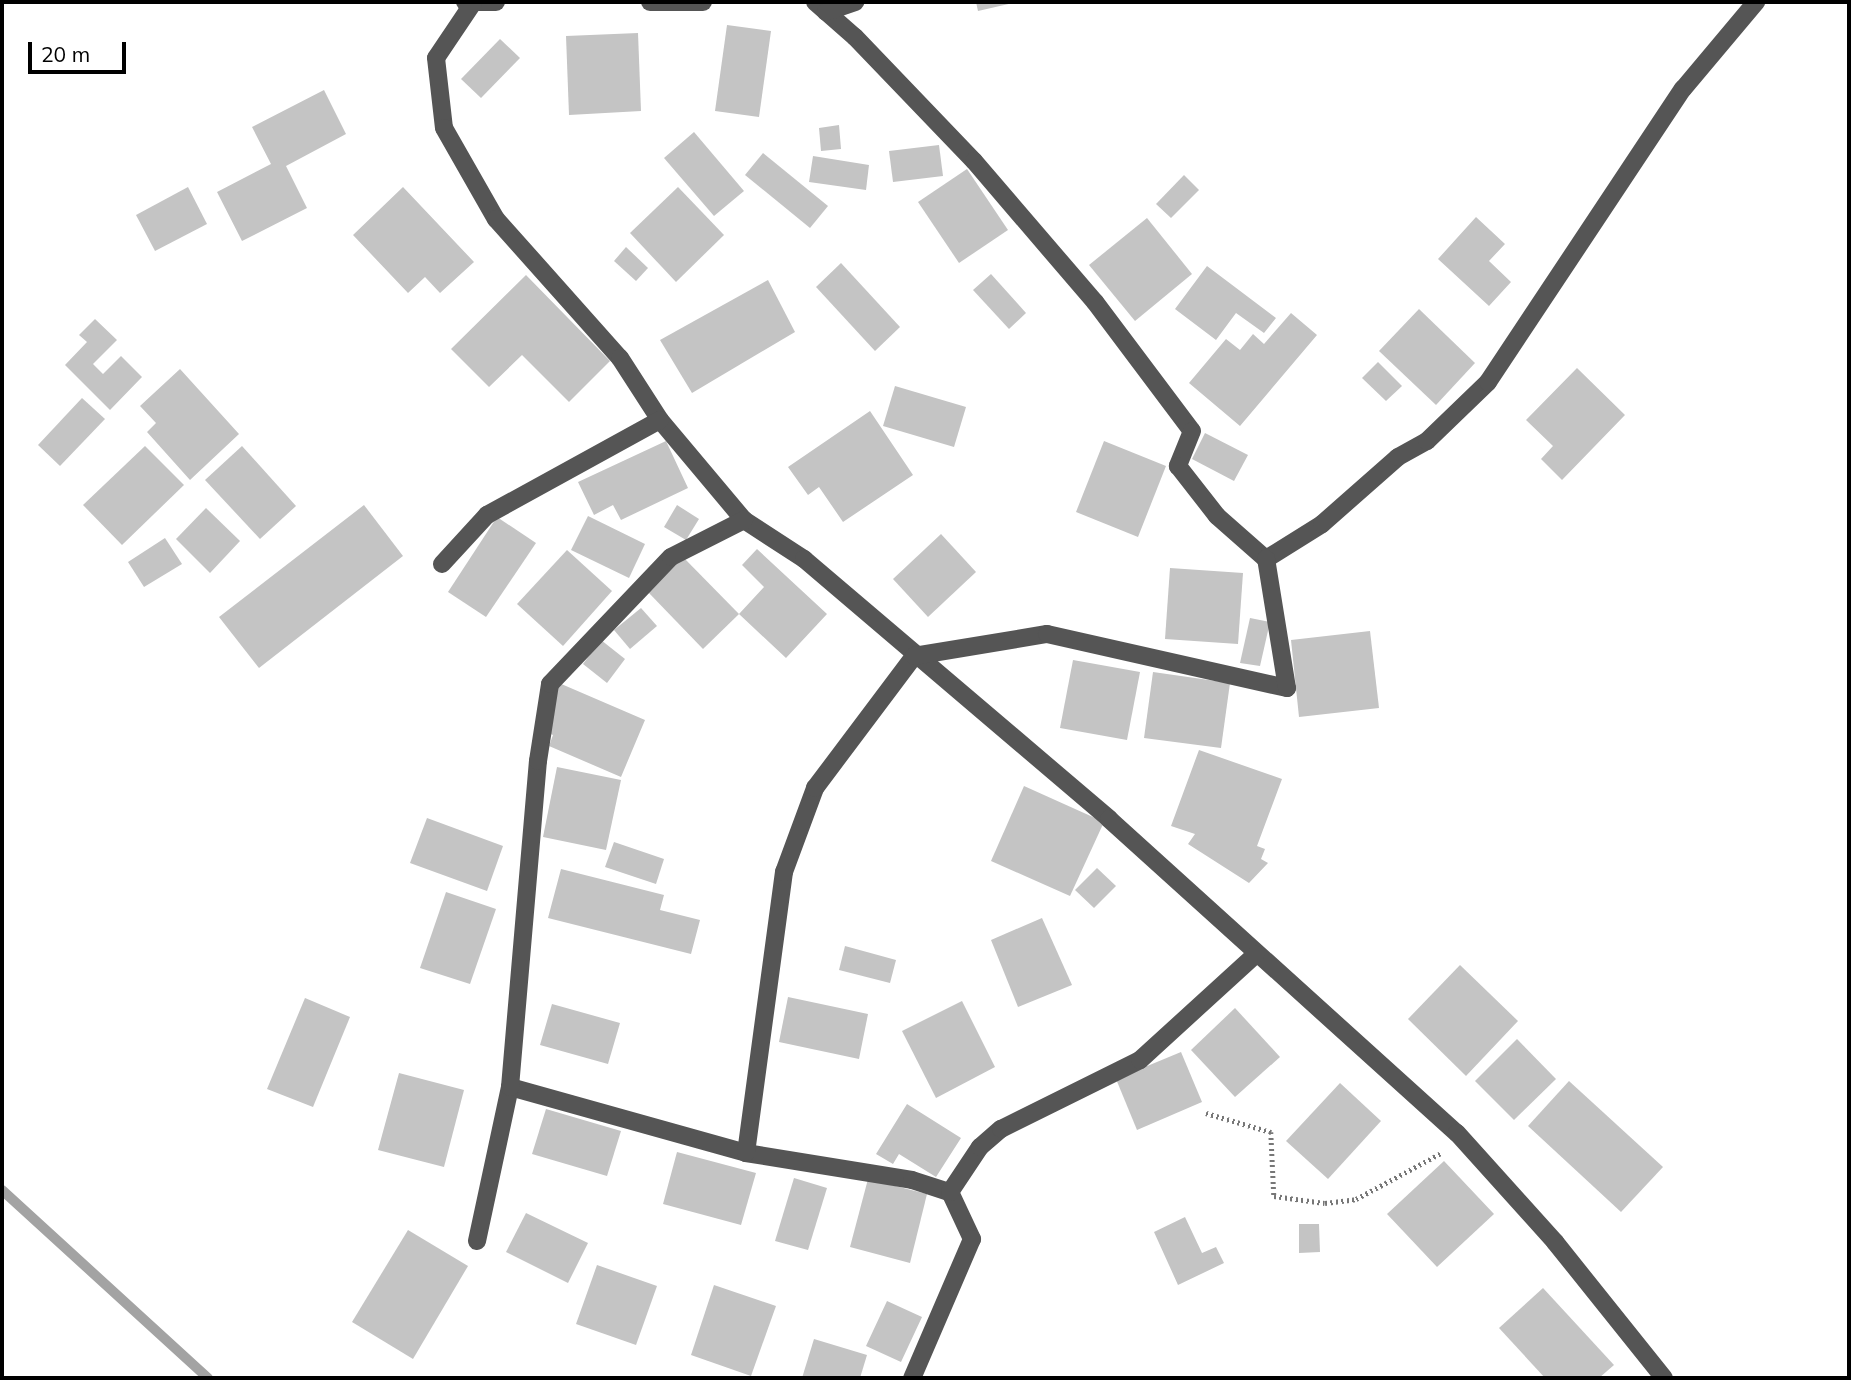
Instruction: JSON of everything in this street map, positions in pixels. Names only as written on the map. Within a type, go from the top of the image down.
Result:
[{"type":"street","points":[[496,2],[469,3],[436,58],[444,128],[496,219],[620,358],[660,421],[744,520],[804,559],[914,656],[1110,819],[1255,955],[1464,1141],[1555,1241],[1664,1378]]},
{"type":"street","points":[[650,2],[703,2]]},
{"type":"street","points":[[821,7],[855,2]]},
{"type":"street","points":[[1266,559],[1322,524],[1398,457],[1427,441],[1488,382],[1683,89],[1756,2]]},
{"type":"street","points":[[746,1153],[784,872],[814,788],[914,656],[1048,634],[1287,688],[1266,559],[1216,516],[1178,467],[1192,431],[1096,302],[974,161],[821,7]]},
{"type":"street","points":[[442,564],[487,515],[660,421]]},
{"type":"street","points":[[477,1241],[510,1087],[538,761],[550,684],[671,557],[744,520]]},
{"type":"street","points":[[950,1192],[980,1147],[1001,1129],[1140,1060],[1255,955]]},
{"type":"street","points":[[510,1087],[746,1153],[912,1180],[950,1192],[972,1239],[912,1378]]},
{"type":"path","points":[[1206,1113],[1271,1132],[1274,1196],[1325,1203],[1356,1199],[1464,1141]]},
{"type":"building","points":[[976,2],[1013,2],[1013,3],[978,11]]},
{"type":"building","points":[[727,25],[771,31],[759,117],[715,111]]},
{"type":"building","points":[[638,33],[641,111],[569,115],[566,36]]},
{"type":"building","points":[[500,39],[520,58],[481,98],[461,79]]},
{"type":"building","points":[[324,90],[346,134],[286,166],[307,208],[242,241],[217,192],[271,164],[252,127]]},
{"type":"building","points":[[839,125],[841,149],[821,151],[819,128]]},
{"type":"building","points":[[694,132],[744,191],[714,216],[664,158]]},
{"type":"building","points":[[939,145],[943,176],[893,182],[889,151]]},
{"type":"building","points":[[763,153],[828,206],[810,228],[745,175]]},
{"type":"building","points":[[813,156],[869,165],[866,190],[809,182]]},
{"type":"building","points":[[967,169],[1008,230],[959,263],[918,202]]},
{"type":"building","points":[[1184,175],[1199,190],[1171,218],[1156,204]]},
{"type":"building","points":[[188,187],[207,224],[155,251],[136,215]]},
{"type":"building","points":[[403,187],[474,262],[440,293],[425,277],[408,293],[353,235]]},
{"type":"building","points":[[678,187],[724,235],[676,282],[630,233]]},
{"type":"building","points":[[1476,217],[1505,244],[1489,261],[1511,282],[1489,306],[1438,259]]},
{"type":"building","points":[[1147,218],[1192,274],[1135,321],[1089,265]]},
{"type":"building","points":[[626,247],[648,268],[636,281],[614,261]]},
{"type":"building","points":[[841,263],[900,327],[875,351],[816,287]]},
{"type":"building","points":[[1207,266],[1276,318],[1264,333],[1236,313],[1216,340],[1175,309]]},
{"type":"building","points":[[991,274],[1026,313],[1009,329],[973,290]]},
{"type":"building","points":[[526,275],[610,361],[569,402],[522,355],[489,387],[451,349]]},
{"type":"building","points":[[768,280],[795,332],[692,393],[660,340]]},
{"type":"building","points":[[1419,309],[1475,363],[1436,405],[1379,351]]},
{"type":"building","points":[[1291,313],[1317,335],[1240,426],[1189,383],[1226,339],[1240,350],[1253,334],[1264,344]]},
{"type":"building","points":[[95,319],[117,340],[93,364],[103,374],[121,356],[142,377],[110,410],[65,365],[87,342],[79,335]]},
{"type":"building","points":[[1378,362],[1402,386],[1386,401],[1362,378]]},
{"type":"building","points":[[1577,368],[1625,415],[1562,480],[1541,459],[1553,446],[1526,420]]},
{"type":"building","points":[[180,369],[239,434],[190,480],[147,432],[156,423],[140,406]]},
{"type":"building","points":[[895,386],[966,407],[954,447],[883,426]]},
{"type":"building","points":[[82,398],[105,419],[60,466],[38,445]]},
{"type":"building","points":[[870,411],[913,475],[843,522],[819,487],[808,495],[788,467]]},
{"type":"building","points":[[1205,433],[1248,455],[1234,481],[1192,459]]},
{"type":"building","points":[[666,441],[688,488],[621,520],[613,505],[594,515],[578,482]]},
{"type":"building","points":[[1104,441],[1166,466],[1138,537],[1076,512]]},
{"type":"building","points":[[145,446],[184,485],[122,545],[83,505]]},
{"type":"building","points":[[242,446],[296,506],[260,539],[205,480]]},
{"type":"building","points":[[364,505],[403,556],[259,668],[219,617]]},
{"type":"building","points":[[677,505],[699,519],[686,540],[664,527]]},
{"type":"building","points":[[206,508],[240,541],[210,573],[176,539]]},
{"type":"building","points":[[588,516],[645,544],[629,578],[571,550]]},
{"type":"building","points":[[497,517],[536,543],[486,617],[448,592]]},
{"type":"building","points":[[941,534],[976,572],[928,617],[893,579]]},
{"type":"building","points":[[165,538],[182,564],[144,587],[128,562]]},
{"type":"building","points":[[757,549],[827,614],[786,658],[739,614],[764,587],[742,565]]},
{"type":"building","points":[[567,550],[612,591],[563,646],[517,604]]},
{"type":"building","points":[[683,557],[739,614],[703,649],[648,592]]},
{"type":"building","points":[[1170,568],[1243,573],[1238,644],[1165,639]]},
{"type":"building","points":[[641,608],[657,626],[630,649],[614,630]]},
{"type":"building","points":[[1250,618],[1270,622],[1260,666],[1240,663]]},
{"type":"building","points":[[1370,631],[1379,708],[1299,717],[1291,640]]},
{"type":"building","points":[[601,640],[625,659],[607,683],[583,664]]},
{"type":"building","points":[[1073,660],[1140,672],[1127,740],[1060,728]]},
{"type":"building","points":[[1153,672],[1230,683],[1221,748],[1144,738]]},
{"type":"building","points":[[559,683],[645,720],[621,777],[549,746],[553,735],[539,729]]},
{"type":"building","points":[[1199,750],[1282,779],[1257,846],[1265,849],[1261,859],[1268,863],[1249,883],[1188,844],[1195,834],[1171,826]]},
{"type":"building","points":[[557,767],[621,780],[606,850],[543,837]]},
{"type":"building","points":[[1024,786],[1104,822],[1070,896],[991,861]]},
{"type":"building","points":[[427,818],[503,846],[487,891],[410,863]]},
{"type":"building","points":[[614,842],[664,859],[656,884],[605,867]]},
{"type":"building","points":[[1097,868],[1116,886],[1094,908],[1075,890]]},
{"type":"building","points":[[561,869],[664,895],[660,910],[700,920],[691,954],[548,918]]},
{"type":"building","points":[[446,892],[496,909],[470,984],[420,968]]},
{"type":"building","points":[[1042,918],[1072,985],[1018,1007],[991,940]]},
{"type":"building","points":[[845,946],[896,960],[890,983],[839,970]]},
{"type":"building","points":[[1460,965],[1518,1021],[1466,1076],[1408,1019]]},
{"type":"building","points":[[788,997],[868,1014],[859,1059],[779,1042]]},
{"type":"building","points":[[305,998],[350,1017],[313,1107],[267,1089]]},
{"type":"building","points":[[962,1001],[995,1067],[936,1098],[902,1031]]},
{"type":"building","points":[[552,1004],[620,1023],[608,1064],[540,1045]]},
{"type":"building","points":[[1235,1008],[1280,1057],[1235,1097],[1191,1050]]},
{"type":"building","points":[[1517,1039],[1556,1079],[1514,1120],[1475,1081]]},
{"type":"building","points":[[1181,1052],[1202,1102],[1137,1130],[1116,1079]]},
{"type":"building","points":[[399,1073],[464,1090],[444,1167],[378,1150]]},
{"type":"building","points":[[1569,1081],[1663,1167],[1621,1212],[1528,1126]]},
{"type":"building","points":[[1340,1083],[1381,1121],[1328,1179],[1286,1141]]},
{"type":"building","points":[[907,1104],[961,1138],[936,1177],[899,1154],[893,1164],[876,1154]]},
{"type":"building","points":[[546,1109],[621,1131],[607,1176],[532,1154]]},
{"type":"building","points":[[677,1152],[756,1173],[741,1225],[663,1204]]},
{"type":"building","points":[[1444,1161],[1494,1214],[1437,1267],[1387,1214]]},
{"type":"building","points":[[794,1178],[827,1188],[808,1250],[775,1241]]},
{"type":"building","points":[[868,1179],[927,1194],[910,1263],[850,1247]]},
{"type":"building","points":[[526,1213],[588,1243],[568,1283],[506,1252]]},
{"type":"building","points":[[1185,1217],[1202,1253],[1216,1247],[1224,1263],[1178,1285],[1154,1232]]},
{"type":"building","points":[[1299,1224],[1319,1224],[1320,1252],[1299,1253]]},
{"type":"building","points":[[408,1230],[468,1266],[413,1359],[352,1322]]},
{"type":"building","points":[[597,1265],[657,1286],[636,1345],[576,1324]]},
{"type":"building","points":[[714,1285],[776,1306],[751,1376],[691,1355]]},
{"type":"building","points":[[1543,1288],[1614,1365],[1599,1378],[1545,1378],[1499,1328]]},
{"type":"building","points":[[887,1301],[922,1317],[901,1362],[866,1346]]},
{"type":"building","points":[[814,1339],[867,1355],[860,1378],[802,1378]]},
{"type":"waterway","points":[[2,1190],[208,1378]]}]
